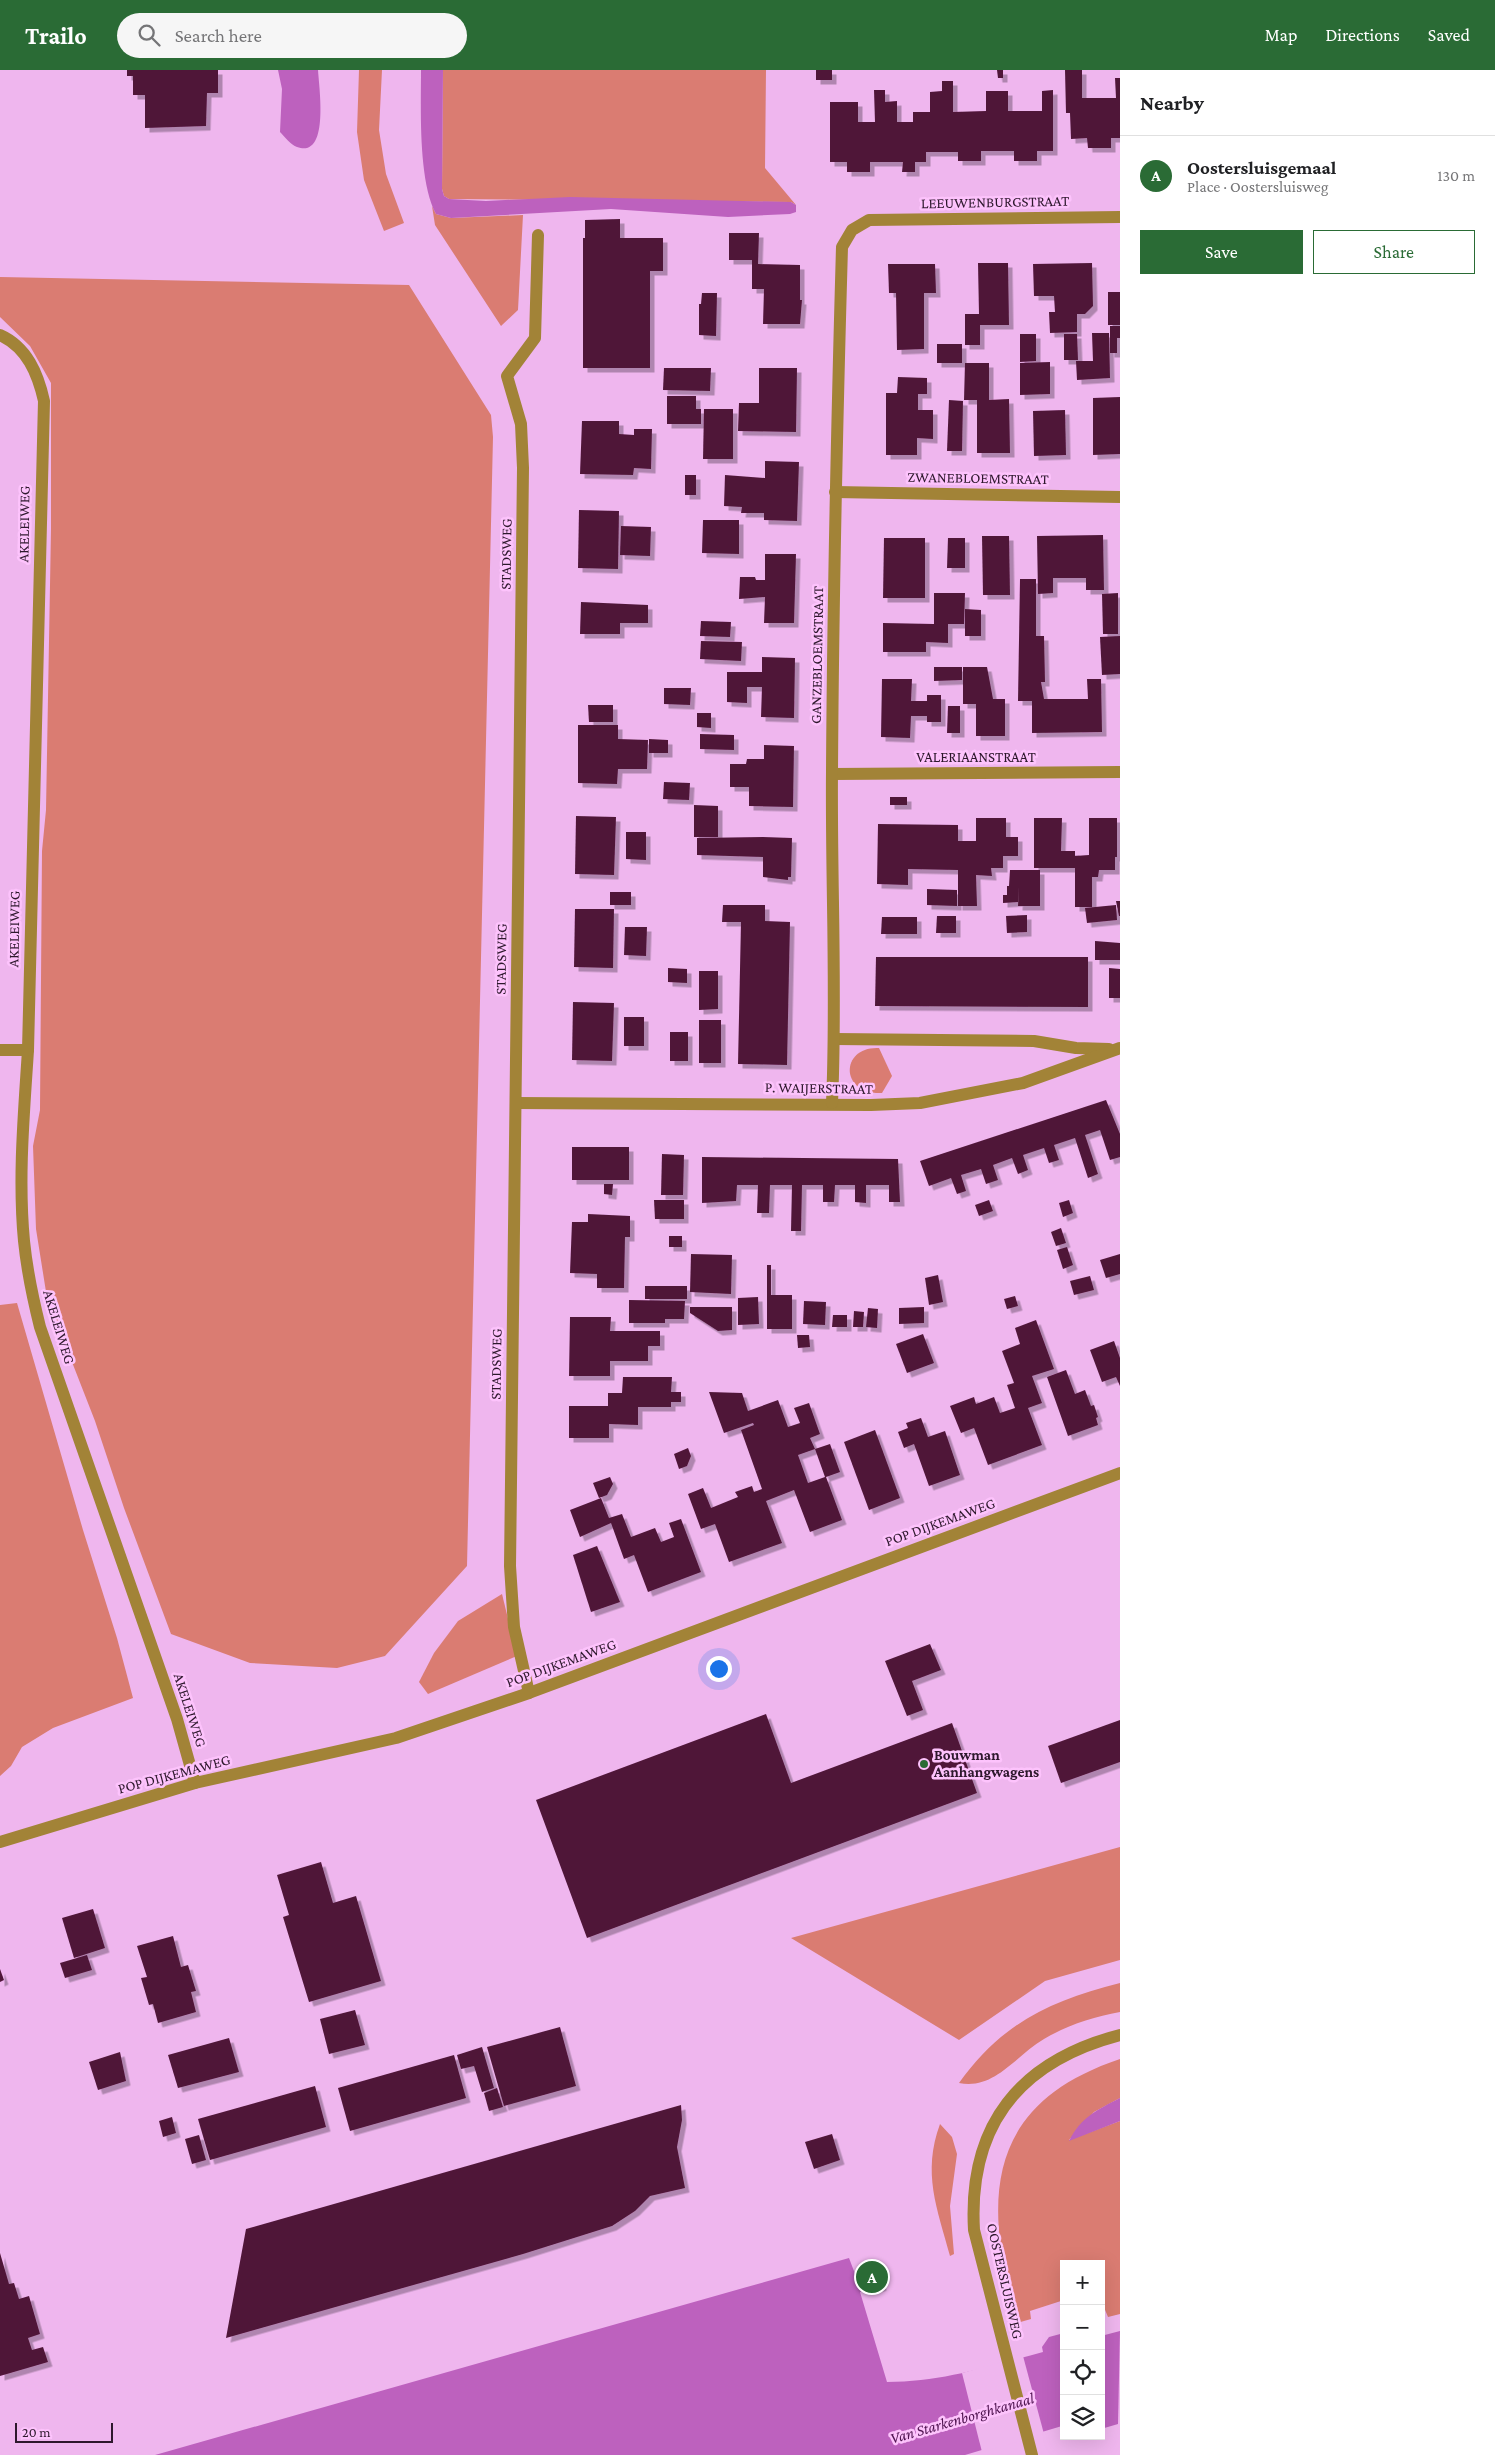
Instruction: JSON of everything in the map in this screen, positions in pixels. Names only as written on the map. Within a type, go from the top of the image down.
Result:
[{"type":"street","name":"LEEUWENBURGSTRAAT","points":[[869,220],[1120,217]]},
{"type":"street","name":"GANZEBLOEMSTRAAT","points":[[832,1103],[835,1039],[832,774],[835,492],[842,247],[852,230],[869,220]]},
{"type":"street","name":"STADSWEG","points":[[529,1692],[514,1627],[510,1566],[523,446],[516,402],[507,376],[535,338],[538,235]]},
{"type":"street","name":"AKELEIWEG","points":[[0,335],[8,338],[28,358],[39,378],[44,401],[28,1050],[22,1147],[24,1240],[30,1284],[40,1328],[177,1719],[195,1783]]},
{"type":"street","name":"ZWANEBLOEMSTRAAT","points":[[835,492],[1120,497]]},
{"type":"street","name":"VALERIAANSTRAAT","points":[[832,774],[1120,772]]},
{"type":"street","name":"P. WAIJERSTRAAT","points":[[835,1039],[1034,1041],[1076,1048],[1117,1049]]},
{"type":"street","name":"P. WAIJERSTRAAT","points":[[516,1102],[897,1104],[970,1094],[1024,1083],[1117,1049]]},
{"type":"street","points":[[0,1050],[28,1050]]},
{"type":"street","name":"POP DIJKEMAWEG","points":[[0,1842],[195,1783],[396,1738],[529,1692],[1120,1473]]},
{"type":"street","name":"OOSTERSLUISWEG","points":[[1032,2455],[974,2230],[972,2203],[975,2175],[983,2148],[994,2123],[1010,2099],[1029,2078],[1052,2061],[1078,2048],[1120,2035]]},
{"type":"shaded area","points":[[359,70],[382,70],[379,130],[386,174],[404,223],[384,231],[364,180],[357,132]]},
{"type":"shaded area","points":[[443,70],[766,70],[765,168],[796,205],[791,202],[449,199],[444,196],[442,189]]},
{"type":"shaded area","points":[[432,206],[436,214],[451,218],[523,215],[518,310],[501,326],[435,225]]},
{"type":"shaded area","points":[[0,277],[409,285],[491,415],[493,437],[467,1566],[385,1656],[337,1668],[250,1663],[171,1634],[124,1508],[95,1421],[47,1298],[36,1229],[33,1146],[40,1110],[42,851],[46,810],[51,529],[51,383],[30,346],[0,317]]},
{"type":"shaded area","points":[[879,1048],[892,1076],[882,1093],[868,1092],[858,1087],[852,1079],[851,1062],[857,1054],[866,1049]]},
{"type":"shaded area","points":[[17,1303],[83,1530],[117,1638],[133,1698],[53,1728],[22,1747],[11,1766],[0,1776],[0,1305]]},
{"type":"shaded area","points":[[502,1594],[517,1656],[428,1694],[419,1682],[434,1653],[458,1621]]},
{"type":"shaded area","points":[[1120,1847],[1120,1960],[1045,1981],[959,2040],[791,1938]]},
{"type":"shaded area","points":[[1120,1983],[1120,2012],[1081,2022],[1053,2034],[1033,2046],[994,2077],[972,2084],[959,2083],[975,2062],[992,2045],[1029,2017],[1071,1998]]},
{"type":"shaded area","points":[[1120,2059],[1120,2098],[1094,2112],[1069,2140],[1120,2121],[1120,2314],[1108,2317],[1105,2310],[1105,2260],[1060,2260],[1060,2301],[1030,2311],[1031,2319],[1017,2323],[1006,2279],[999,2237],[999,2198],[1004,2162],[1018,2131],[1041,2102],[1075,2079]]},
{"type":"shaded area","points":[[940,2124],[952,2137],[957,2154],[950,2206],[954,2254],[950,2256],[933,2190],[932,2159]]},
{"type":"water","points":[[278,70],[318,70],[320,119],[314,142],[307,148],[295,146],[280,132],[282,89]]},
{"type":"water","points":[[421,70],[443,70],[442,189],[444,196],[449,199],[486,201],[570,197],[791,202],[796,205],[796,212],[790,214],[728,217],[611,209],[451,218],[436,214],[430,200],[423,164]]},
{"type":"water","points":[[1120,2098],[1120,2121],[1069,2141],[1084,2120]]},
{"type":"water","name":"Van Starkenborghkanaal","points":[[849,2258],[857,2279],[864,2278],[868,2289],[860,2292],[887,2382],[947,2376],[1043,2352],[1042,2347],[1049,2337],[1060,2334],[1060,2427],[965,2455],[155,2455]]},
{"type":"water","points":[[1120,2331],[1118,2424],[1105,2428],[1105,2350],[1105,2335]]},
{"type":"pier","points":[[1023,2356],[1044,2434],[982,2452],[962,2373]]},
{"type":"building","points":[[127,70],[218,70],[218,93],[207,93],[206,126],[145,128],[145,95],[133,95],[133,76],[127,76]]},
{"type":"building","points":[[816,70],[832,70],[832,80],[816,80]]},
{"type":"building","points":[[997,70],[1003,70],[1003,78],[998,78]]},
{"type":"building","points":[[1065,70],[1082,70],[1082,98],[1116,98],[1115,78],[1120,78],[1120,138],[1111,138],[1111,148],[1088,148],[1087,138],[1071,139],[1070,113],[1066,113]]},
{"type":"building","points":[[942,81],[953,81],[953,112],[986,111],[986,91],[1008,91],[1008,111],[1042,111],[1042,91],[1053,90],[1053,151],[1037,151],[1037,161],[1014,161],[1014,151],[981,151],[981,161],[958,161],[958,152],[926,152],[926,162],[915,162],[915,172],[902,172],[903,162],[870,162],[870,172],[847,172],[847,162],[830,162],[830,102],[858,102],[858,122],[875,122],[874,90],[885,90],[885,102],[897,101],[897,122],[913,122],[913,112],[930,112],[930,92],[942,91]]},
{"type":"building","points":[[620,219],[620,238],[663,238],[663,271],[650,271],[650,368],[583,368],[583,238],[585,238],[585,220]]},
{"type":"building","points":[[729,233],[759,233],[758,264],[800,265],[800,300],[802,300],[800,324],[763,324],[764,289],[752,289],[752,260],[729,260]]},
{"type":"building","points":[[978,263],[1008,263],[1009,325],[980,325],[980,345],[965,345],[965,314],[979,314]]},
{"type":"building","points":[[1092,263],[1093,306],[1085,314],[1077,314],[1077,332],[1050,333],[1049,312],[1055,312],[1054,296],[1034,296],[1033,264]]},
{"type":"building","points":[[888,264],[935,264],[936,293],[924,293],[924,349],[897,350],[896,293],[889,293]]},
{"type":"building","points":[[1108,292],[1120,292],[1120,325],[1108,325]]},
{"type":"building","points":[[702,293],[717,293],[716,336],[699,335],[699,304],[701,304]]},
{"type":"building","points":[[1110,326],[1120,326],[1120,338],[1117,338],[1117,353],[1110,353]]},
{"type":"building","points":[[1092,333],[1109,333],[1110,378],[1077,380],[1076,361],[1093,361]]},
{"type":"building","points":[[1020,334],[1036,334],[1036,361],[1020,362]]},
{"type":"building","points":[[1064,334],[1077,334],[1078,360],[1064,360]]},
{"type":"building","points":[[937,344],[962,344],[962,363],[937,363]]},
{"type":"building","points":[[1050,362],[1050,394],[1020,395],[1020,363]]},
{"type":"building","points":[[965,363],[989,363],[989,400],[1009,399],[1010,453],[977,453],[977,400],[964,400]]},
{"type":"building","points":[[664,368],[711,368],[710,391],[663,390]]},
{"type":"building","points":[[759,368],[797,368],[796,432],[738,431],[739,403],[759,403]]},
{"type":"building","points":[[898,377],[927,378],[927,394],[918,394],[918,410],[933,410],[933,439],[917,438],[917,455],[886,455],[886,393],[897,393]]},
{"type":"building","points":[[667,396],[696,396],[696,409],[701,409],[701,424],[667,424]]},
{"type":"building","points":[[1120,397],[1120,454],[1093,455],[1093,398]]},
{"type":"building","points":[[949,400],[963,401],[962,451],[947,451]]},
{"type":"building","points":[[704,409],[733,409],[733,459],[703,459]]},
{"type":"building","points":[[1065,410],[1066,455],[1034,456],[1033,411]]},
{"type":"building","points":[[582,421],[619,421],[619,434],[634,435],[634,429],[652,429],[651,469],[634,468],[633,475],[580,474]]},
{"type":"building","points":[[765,461],[799,462],[797,521],[764,520],[764,513],[741,513],[742,507],[724,506],[725,475],[765,478]]},
{"type":"building","points":[[685,475],[696,475],[696,495],[685,495]]},
{"type":"building","points":[[579,510],[619,511],[618,569],[578,568]]},
{"type":"building","points":[[703,520],[739,520],[739,554],[702,553]]},
{"type":"building","points":[[621,526],[651,527],[650,556],[620,555]]},
{"type":"building","points":[[1103,535],[1104,590],[1086,590],[1086,578],[1053,578],[1053,593],[1038,594],[1037,536]]},
{"type":"building","points":[[982,536],[1009,536],[1010,595],[983,595]]},
{"type":"building","points":[[884,538],[925,538],[925,598],[883,598]]},
{"type":"building","points":[[948,538],[965,538],[965,568],[947,568]]},
{"type":"building","points":[[765,554],[796,554],[794,623],[764,623],[765,597],[739,599],[740,577],[755,577],[756,580],[765,580]]},
{"type":"building","points":[[1020,579],[1036,579],[1036,636],[1044,636],[1045,682],[1041,682],[1044,699],[1088,699],[1087,679],[1101,679],[1102,732],[1032,733],[1032,701],[1018,701]]},
{"type":"building","points":[[934,593],[965,593],[964,624],[948,624],[948,643],[926,642],[926,652],[883,652],[883,623],[934,624]]},
{"type":"building","points":[[1118,593],[1118,634],[1103,634],[1102,594]]},
{"type":"building","points":[[581,602],[648,605],[648,623],[620,623],[620,634],[580,634]]},
{"type":"building","points":[[965,609],[981,610],[981,636],[965,636]]},
{"type":"building","points":[[701,621],[731,622],[730,637],[700,636]]},
{"type":"building","points":[[1120,636],[1120,674],[1102,675],[1100,637]]},
{"type":"building","points":[[701,641],[742,642],[741,661],[700,659]]},
{"type":"building","points":[[762,657],[795,658],[794,718],[761,717],[762,687],[747,687],[747,703],[727,702],[727,672],[762,672]]},
{"type":"building","points":[[934,667],[962,667],[962,680],[934,681]]},
{"type":"building","points":[[963,667],[987,667],[993,699],[1005,699],[1005,736],[976,736],[976,704],[963,704]]},
{"type":"building","points":[[882,679],[912,679],[911,701],[927,701],[927,695],[941,695],[941,722],[927,722],[927,716],[911,716],[910,738],[881,737]]},
{"type":"building","points":[[664,688],[691,688],[690,705],[664,704]]},
{"type":"building","points":[[588,705],[613,705],[613,722],[589,722]]},
{"type":"building","points":[[948,706],[960,706],[960,733],[947,733]]},
{"type":"building","points":[[697,713],[711,713],[711,728],[697,727]]},
{"type":"building","points":[[578,725],[618,725],[618,739],[648,740],[647,769],[618,769],[617,784],[578,783]]},
{"type":"building","points":[[700,734],[734,735],[734,750],[700,749]]},
{"type":"building","points":[[649,739],[668,740],[668,753],[649,753]]},
{"type":"building","points":[[764,745],[794,746],[793,807],[749,806],[749,787],[730,787],[730,764],[746,764],[747,759],[764,759]]},
{"type":"building","points":[[664,782],[690,783],[689,800],[663,799]]},
{"type":"building","points":[[890,797],[907,797],[907,805],[890,805]]},
{"type":"building","points":[[694,805],[718,806],[718,837],[694,837]]},
{"type":"building","points":[[576,816],[616,817],[614,875],[575,874]]},
{"type":"building","points":[[976,818],[1006,818],[1006,837],[1018,837],[1018,856],[1003,856],[1003,868],[991,868],[992,876],[976,875],[977,906],[958,906],[958,870],[908,869],[908,885],[877,884],[878,824],[958,825],[958,841],[976,841]]},
{"type":"building","points":[[1034,818],[1062,818],[1061,851],[1075,851],[1075,856],[1089,855],[1089,818],[1117,818],[1115,870],[1099,870],[1098,877],[1092,877],[1092,907],[1075,907],[1075,868],[1034,868]]},
{"type":"building","points":[[626,832],[646,832],[646,860],[626,859]]},
{"type":"building","points":[[697,838],[792,838],[791,877],[788,877],[788,880],[763,877],[763,857],[697,855]]},
{"type":"building","points":[[1010,870],[1040,870],[1040,906],[1018,906],[1019,886],[1018,902],[1003,903],[1003,895],[1007,895],[1007,886],[1009,886]]},
{"type":"building","points":[[927,889],[957,890],[957,906],[927,905]]},
{"type":"building","points":[[610,892],[631,892],[631,905],[610,905]]},
{"type":"building","points":[[1116,901],[1120,901],[1120,916],[1119,916]]},
{"type":"building","points":[[723,905],[765,905],[765,921],[790,922],[787,1065],[738,1064],[741,922],[722,922]]},
{"type":"building","points":[[1116,905],[1117,920],[1087,923],[1085,908]]},
{"type":"building","points":[[575,909],[614,909],[613,968],[574,967]]},
{"type":"building","points":[[1027,915],[1027,932],[1007,933],[1006,916]]},
{"type":"building","points":[[937,916],[956,916],[956,933],[936,933]]},
{"type":"building","points":[[882,917],[917,917],[917,934],[881,934]]},
{"type":"building","points":[[625,927],[647,927],[646,956],[624,955]]},
{"type":"building","points":[[1095,941],[1120,943],[1120,960],[1095,960]]},
{"type":"building","points":[[876,957],[1088,957],[1088,1007],[875,1006]]},
{"type":"building","points":[[668,968],[687,969],[687,983],[668,982]]},
{"type":"building","points":[[1109,968],[1120,969],[1120,998],[1109,998]]},
{"type":"building","points":[[699,971],[718,971],[718,1009],[699,1010]]},
{"type":"building","points":[[573,1002],[614,1003],[612,1061],[572,1060]]},
{"type":"building","points":[[624,1017],[644,1017],[644,1046],[624,1046]]},
{"type":"building","points":[[699,1020],[721,1020],[721,1063],[699,1063]]},
{"type":"building","points":[[670,1032],[688,1032],[688,1061],[670,1061]]},
{"type":"building","points":[[1106,1100],[1120,1134],[1120,1157],[1110,1160],[1100,1130],[1085,1135],[1098,1174],[1088,1178],[1075,1138],[1054,1145],[1059,1160],[1049,1163],[1044,1148],[1023,1155],[1028,1170],[1018,1174],[1012,1158],[993,1165],[998,1180],[986,1184],[981,1169],[961,1175],[966,1191],[957,1194],[951,1178],[929,1186],[920,1161]]},
{"type":"building","points":[[572,1147],[629,1147],[629,1180],[572,1180]]},
{"type":"building","points":[[662,1154],[684,1155],[683,1195],[661,1195]]},
{"type":"building","points":[[702,1157],[898,1159],[900,1202],[889,1202],[889,1185],[866,1185],[866,1203],[855,1202],[855,1185],[835,1185],[834,1202],[823,1202],[823,1185],[802,1185],[801,1231],[791,1231],[792,1185],[770,1185],[769,1213],[757,1213],[758,1185],[737,1185],[736,1201],[702,1203]]},
{"type":"building","points":[[604,1184],[613,1184],[612,1195],[604,1194]]},
{"type":"building","points":[[654,1200],[684,1200],[684,1219],[655,1219]]},
{"type":"building","points":[[989,1200],[993,1211],[979,1216],[975,1205]]},
{"type":"building","points":[[1069,1200],[1073,1213],[1063,1217],[1059,1203]]},
{"type":"building","points":[[588,1214],[630,1216],[630,1237],[625,1237],[624,1288],[597,1288],[597,1274],[570,1273],[572,1222],[588,1222]]},
{"type":"building","points":[[1061,1228],[1066,1243],[1056,1246],[1051,1232]]},
{"type":"building","points":[[669,1236],[682,1236],[682,1247],[669,1247]]},
{"type":"building","points":[[1067,1247],[1073,1265],[1063,1269],[1057,1250]]},
{"type":"building","points":[[691,1254],[732,1255],[731,1294],[690,1292]]},
{"type":"building","points":[[1120,1254],[1120,1274],[1106,1278],[1100,1260]]},
{"type":"building","points":[[767,1265],[771,1265],[771,1295],[792,1295],[792,1329],[767,1329]]},
{"type":"building","points":[[938,1275],[943,1302],[929,1305],[925,1278]]},
{"type":"building","points":[[1090,1276],[1094,1290],[1074,1295],[1070,1281]]},
{"type":"building","points":[[645,1286],[687,1286],[687,1299],[645,1299]]},
{"type":"building","points":[[1015,1296],[1018,1306],[1007,1309],[1004,1299]]},
{"type":"building","points":[[758,1297],[759,1324],[738,1325],[738,1298]]},
{"type":"building","points":[[629,1300],[685,1301],[684,1319],[665,1319],[665,1323],[629,1323]]},
{"type":"building","points":[[804,1301],[826,1302],[825,1325],[803,1324]]},
{"type":"building","points":[[690,1307],[732,1307],[732,1330],[718,1331],[690,1313]]},
{"type":"building","points":[[924,1307],[924,1323],[899,1324],[899,1308]]},
{"type":"building","points":[[868,1308],[878,1309],[877,1328],[866,1327]]},
{"type":"building","points":[[854,1311],[864,1312],[863,1327],[853,1327]]},
{"type":"building","points":[[833,1315],[847,1315],[847,1327],[832,1327]]},
{"type":"building","points":[[570,1317],[611,1317],[610,1331],[660,1331],[660,1346],[648,1346],[648,1361],[610,1361],[610,1376],[569,1376]]},
{"type":"building","points":[[1036,1320],[1054,1369],[1032,1376],[1042,1403],[1028,1408],[1042,1445],[988,1465],[974,1428],[961,1433],[950,1406],[974,1397],[976,1404],[994,1397],[1000,1413],[1015,1408],[1007,1385],[1014,1383],[1002,1351],[1020,1344],[1015,1328]]},
{"type":"building","points":[[923,1334],[934,1363],[907,1373],[896,1344]]},
{"type":"building","points":[[797,1335],[809,1335],[810,1347],[798,1348]]},
{"type":"building","points":[[1114,1341],[1120,1358],[1120,1386],[1116,1377],[1102,1382],[1090,1350]]},
{"type":"building","points":[[1066,1370],[1075,1394],[1085,1390],[1091,1406],[1094,1405],[1098,1417],[1096,1418],[1098,1425],[1068,1436],[1047,1377]]},
{"type":"building","points":[[623,1377],[672,1377],[671,1392],[681,1392],[681,1402],[671,1402],[671,1407],[638,1407],[638,1425],[609,1424],[609,1438],[569,1438],[569,1406],[608,1406],[608,1393],[622,1393]]},
{"type":"building","points":[[709,1392],[742,1393],[748,1411],[778,1400],[788,1427],[800,1423],[794,1408],[809,1403],[820,1434],[810,1438],[815,1449],[830,1444],[840,1472],[826,1477],[842,1520],[810,1532],[794,1490],[766,1501],[782,1543],[729,1562],[715,1524],[701,1529],[688,1494],[703,1488],[711,1508],[738,1497],[735,1492],[752,1486],[754,1492],[762,1489],[741,1430],[754,1425],[753,1423],[724,1433]],"holes":[[[815,1449],[825,1477],[808,1483],[798,1455]]]},
{"type":"building","points":[[921,1418],[928,1437],[945,1431],[960,1475],[929,1486],[914,1444],[904,1448],[898,1432],[908,1428],[906,1423]]},
{"type":"building","points":[[875,1430],[900,1498],[869,1510],[844,1442]]},
{"type":"building","points":[[688,1448],[691,1456],[687,1466],[679,1469],[674,1454]]},
{"type":"building","points":[[610,1477],[613,1484],[607,1495],[599,1498],[593,1483]]},
{"type":"building","points":[[601,1498],[609,1518],[622,1514],[631,1537],[655,1528],[661,1542],[674,1537],[669,1523],[681,1519],[701,1572],[648,1592],[634,1555],[624,1559],[611,1523],[580,1537],[570,1510]]},
{"type":"building","points":[[597,1546],[620,1602],[591,1612],[573,1555]]},
{"type":"building","points":[[930,1644],[941,1670],[912,1681],[923,1710],[907,1716],[885,1661]]},
{"type":"building","points":[[766,1714],[791,1783],[952,1723],[977,1793],[587,1938],[536,1800]]},
{"type":"building","points":[[1120,1720],[1120,1762],[1061,1783],[1048,1746]]},
{"type":"building","points":[[321,1862],[333,1903],[356,1896],[381,1981],[309,2002],[283,1917],[289,1915],[277,1875]]},
{"type":"building","points":[[93,1909],[105,1948],[74,1958],[62,1918]]},
{"type":"building","points":[[173,1936],[181,1967],[188,1965],[196,1991],[191,1992],[196,2012],[158,2023],[153,2004],[149,2005],[141,1978],[147,1977],[137,1946]]},
{"type":"building","points":[[87,1955],[92,1970],[65,1978],[60,1963]]},
{"type":"building","points":[[0,1969],[4,1980],[0,1982]]},
{"type":"building","points":[[355,2010],[365,2045],[329,2054],[320,2019]]},
{"type":"building","points":[[560,2027],[576,2086],[504,2106],[487,2047]]},
{"type":"building","points":[[229,2038],[239,2072],[178,2088],[168,2055]]},
{"type":"building","points":[[482,2047],[494,2088],[482,2092],[474,2066],[461,2069],[457,2055]]},
{"type":"building","points":[[120,2052],[126,2081],[98,2090],[89,2062]]},
{"type":"building","points":[[454,2055],[466,2098],[350,2131],[338,2088]]},
{"type":"building","points":[[315,2086],[326,2127],[210,2160],[198,2119]]},
{"type":"building","points":[[497,2088],[503,2107],[489,2111],[484,2093]]},
{"type":"building","points":[[681,2105],[682,2120],[677,2147],[685,2188],[650,2196],[635,2211],[612,2226],[523,2254],[226,2338],[246,2229]]},
{"type":"building","points":[[172,2117],[176,2133],[163,2137],[159,2121]]},
{"type":"building","points":[[832,2134],[840,2160],[814,2169],[805,2142]]},
{"type":"building","points":[[199,2135],[206,2160],[192,2164],[185,2139]]},
{"type":"building","points":[[0,2253],[9,2284],[14,2283],[19,2299],[29,2296],[40,2334],[28,2338],[32,2350],[43,2347],[48,2362],[0,2376]]},
{"type":"building","points":[[875,2265],[882,2286],[870,2290],[863,2269]]},
{"type":"place","name":"Bouwman Aanhangwagens","points":[[924,1764]]},
{"type":"place","name":"Oostersluisgemaal","points":[[872,2277]]}]
